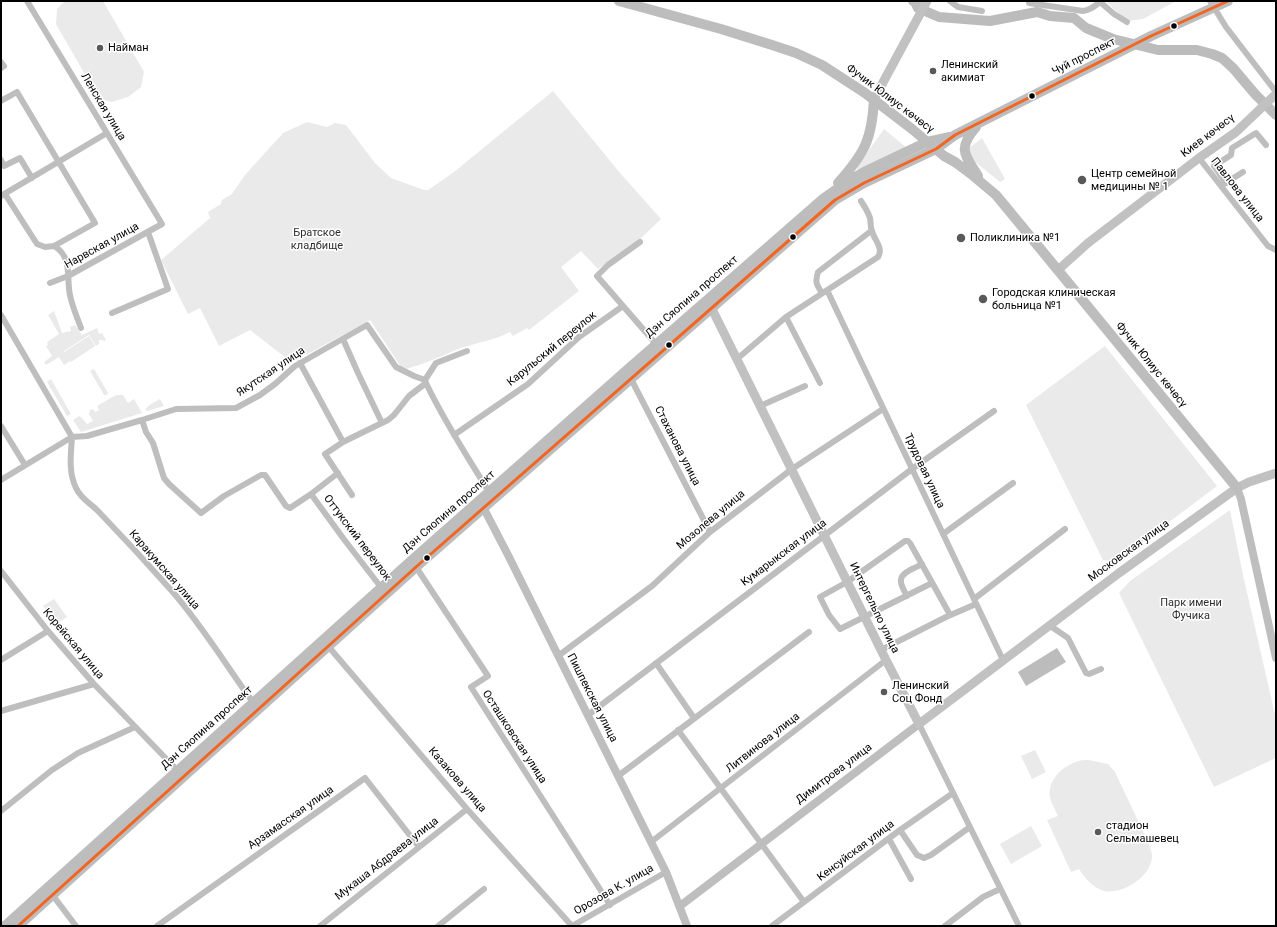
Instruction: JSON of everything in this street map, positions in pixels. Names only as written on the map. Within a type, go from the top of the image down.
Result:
[{"type":"main road","name":"Фучик Юлиус көчөсү","points":[[619,1],[721,29],[796,53],[822,65],[874,99],[927,142],[982,183],[996,195],[1237,488]]},
{"type":"main road","points":[[824,198],[851,168],[865,147],[872,124],[874,99],[927,1]]},
{"type":"main road","name":"Чуй проспект","points":[[927,142],[952,136],[979,124],[1212,5],[1228,1]]},
{"type":"main road","name":"Киев көчөсү","points":[[1058,270],[1088,243],[1199,158],[1236,132],[1274,95]]},
{"type":"main road","points":[[979,124],[968,136],[964,147],[966,157],[982,183]]},
{"type":"main road","name":"Чуй проспект","points":[[936,149],[952,136]]},
{"type":"main road","name":"Дэн Сяопина проспект","points":[[5,926],[50,891],[328,646],[384,591],[416,567],[482,504],[489,492],[629,374],[656,344],[710,304],[824,198],[856,176],[927,142]]},
{"type":"main road","name":"Дэн Сяопина проспект","points":[[18,926],[50,891],[178,771],[257,708],[384,591],[710,304],[835,200],[864,183],[936,149]]},
{"type":"main road","name":"Интергельпо улица","points":[[710,304],[919,724]]},
{"type":"main road","name":"Московская улица","points":[[1003,660],[1118,573],[1237,488],[1249,482],[1276,474]]},
{"type":"main road","name":"Димитрова улица","points":[[919,724],[1003,660]]},
{"type":"street","name":"Ленская улица","points":[[26,1],[162,224]]},
{"type":"street","points":[[950,1],[958,7],[982,11]]},
{"type":"street","points":[[1029,3],[1083,11],[1094,8],[1099,2],[1127,22]]},
{"type":"street","points":[[1212,5],[1274,95]]},
{"type":"street","points":[[1,62],[4,66],[1,68]]},
{"type":"street","points":[[1,101],[17,92],[58,162],[94,223],[54,246],[45,247],[37,244],[3,195],[32,178],[58,162],[107,133]]},
{"type":"street","points":[[1243,172],[1223,185],[1214,166],[1231,154],[1232,148],[1256,133],[1266,145]]},
{"type":"street","points":[[1,160],[4,166],[20,158],[32,178]]},
{"type":"street","name":"Павлова улица","points":[[1199,158],[1223,185],[1268,246],[1276,250]]},
{"type":"street","points":[[737,359],[786,317],[881,254],[881,250],[872,231],[870,219],[861,201]]},
{"type":"street","name":"Нарвская улица","points":[[50,283],[68,276],[162,224]]},
{"type":"street","name":"Трудовая улица","points":[[872,231],[818,272],[816,284],[824,291],[883,409],[1003,660]]},
{"type":"street","points":[[112,313],[168,289],[148,232]]},
{"type":"street","points":[[640,242],[597,276],[656,344]]},
{"type":"street","points":[[54,246],[63,254],[68,269],[68,290],[81,328]]},
{"type":"street","name":"Карульский переулок","points":[[454,435],[528,384],[579,337],[623,306]]},
{"type":"street","points":[[1,314],[72,437],[1,480]]},
{"type":"street","points":[[786,317],[820,383]]},
{"type":"street","name":"Якутская улица","points":[[72,437],[87,436],[176,409],[236,408],[260,395],[295,366],[367,325],[396,366],[426,382]]},
{"type":"street","points":[[343,339],[382,423]]},
{"type":"street","points":[[467,351],[436,363],[426,382],[437,406],[489,492]]},
{"type":"street","points":[[300,363],[344,442]]},
{"type":"street","name":"Стаханова улица","points":[[629,374],[710,532]]},
{"type":"street","name":"Оттукский переулок","points":[[352,495],[325,454],[344,442],[394,416],[408,396],[426,382]]},
{"type":"street","points":[[760,406],[805,386]]},
{"type":"street","name":"Мозолева улица","points":[[558,656],[652,586],[710,532],[792,469],[883,409]]},
{"type":"street","name":"Кумарыкская улица","points":[[588,715],[912,468],[994,411]]},
{"type":"street","points":[[142,420],[146,432],[154,443],[164,478],[168,484],[201,513],[224,496],[261,475],[265,475],[286,506],[290,508],[338,474]]},
{"type":"street","points":[[1,426],[25,465]]},
{"type":"street","name":"Каракумская улица","points":[[72,437],[72,477],[80,496],[97,509],[172,591],[204,633],[257,708]]},
{"type":"street","points":[[943,534],[1013,483]]},
{"type":"street","name":"Фучик Юлиус көчөсү","points":[[1237,488],[1241,499],[1276,658]]},
{"type":"street","name":"Оттукский переулок","points":[[311,494],[384,591]]},
{"type":"street","name":"Пишпекская улица","points":[[482,504],[666,872],[687,926]]},
{"type":"street","points":[[881,650],[975,602],[1066,529]]},
{"type":"street","points":[[932,583],[840,629],[829,615],[820,597],[847,582],[905,541],[908,541],[910,542],[950,613]]},
{"type":"street","points":[[907,596],[900,581],[905,573],[922,564]]},
{"type":"street","name":"Осташковская улица","points":[[416,567],[488,676],[470,688],[610,905]]},
{"type":"street","name":"Корейская улица","points":[[1,571],[48,631],[94,684],[178,771]]},
{"type":"street","points":[[1049,625],[1068,638],[1086,673],[1089,674],[1101,669]]},
{"type":"street","points":[[1,660],[48,631]]},
{"type":"street","points":[[618,776],[809,632]]},
{"type":"street","name":"Казакова улица","points":[[328,646],[467,809],[572,926]]},
{"type":"street","name":"Литвинова улица","points":[[651,842],[886,660]]},
{"type":"street","points":[[656,663],[694,718]]},
{"type":"street","points":[[1,711],[94,684]]},
{"type":"street","name":"Интергельпо улица","points":[[919,724],[1019,926]]},
{"type":"street","name":"Димитрова улица","points":[[680,906],[919,724]]},
{"type":"street","points":[[1,812],[52,770],[78,753],[135,727]]},
{"type":"street","points":[[678,730],[804,902]]},
{"type":"street","name":"Арзамасская улица","points":[[157,926],[365,778],[419,847]]},
{"type":"street","name":"Кенсуйская улица","points":[[772,926],[900,830],[953,793]]},
{"type":"street","name":"Мукаша Абдраева улица","points":[[320,926],[467,809]]},
{"type":"street","points":[[900,830],[917,855],[924,858],[931,855],[970,827]]},
{"type":"street","points":[[889,839],[911,879]]},
{"type":"street","name":"Орозова К. улица","points":[[572,926],[666,872]]},
{"type":"street","points":[[438,926],[484,888]]},
{"type":"street","points":[[945,926],[983,897],[1000,889]]},
{"type":"street","points":[[50,891],[76,926]]},
{"type":"green space","name":"Найман","points":[[65,1],[103,1],[144,72],[141,87],[128,97],[112,102],[99,99],[56,24],[57,9]]},
{"type":"green space","points":[[1106,1],[1176,1],[1143,19],[1128,21]]},
{"type":"green space","name":"Братское кладбище","points":[[553,91],[620,173],[661,219],[636,243],[598,269],[581,251],[561,267],[579,291],[529,330],[527,328],[513,336],[510,332],[497,338],[456,350],[406,369],[401,367],[370,320],[308,354],[286,358],[250,330],[219,346],[200,308],[188,314],[161,260],[210,218],[208,212],[221,204],[222,200],[232,194],[245,175],[283,133],[307,122],[327,127],[335,123],[346,125],[375,163],[391,178],[424,190],[428,190],[454,172]]},
{"type":"green space","points":[[884,129],[907,148],[857,170],[857,167]]},
{"type":"green space","points":[[982,138],[1005,179],[1000,182],[970,158],[969,148]]},
{"type":"green space","points":[[54,311],[62,333],[71,331],[70,327],[75,325],[82,335],[97,328],[99,334],[102,333],[106,340],[99,340],[99,344],[96,346],[89,335],[64,352],[89,336],[95,346],[64,365],[59,357],[46,365],[44,362],[52,356],[46,346],[48,345],[47,342],[59,334],[48,315]]},
{"type":"green space","points":[[1105,346],[1217,486],[1116,562],[1103,560],[1026,405]]},
{"type":"green space","points":[[94,369],[108,393],[107,395],[104,395],[90,371]]},
{"type":"green space","points":[[51,379],[71,414],[67,416],[47,382]]},
{"type":"green space","points":[[116,395],[123,395],[128,403],[134,399],[142,413],[81,432],[73,420],[79,416],[87,424],[93,421],[89,414],[90,410],[93,409],[95,412],[99,410],[97,406]]},
{"type":"green space","points":[[160,399],[164,406],[147,411],[145,409],[151,404]]},
{"type":"green space","name":"Парк имени Фучика","points":[[1230,510],[1243,575],[1276,719],[1276,758],[1214,787],[1119,593],[1130,581]]},
{"type":"green space","points":[[54,599],[67,617],[56,624],[43,606]]},
{"type":"green space","points":[[1035,750],[1046,772],[1032,779],[1021,756]]},
{"type":"green space","name":"стадион Сельмашевец","points":[[1089,760],[1108,764],[1115,772],[1151,851],[1151,863],[1142,877],[1128,887],[1120,890],[1100,890],[1084,876],[1079,869],[1071,872],[1047,820],[1058,816],[1050,798],[1053,780],[1060,771],[1070,764]]},
{"type":"green space","points":[[1031,826],[1042,846],[1011,864],[1000,844]]},
{"type":"shaded area","points":[[1057,648],[1066,662],[1026,686],[1018,672]]},
{"type":"waterway","points":[[913,1],[918,8],[939,17],[990,21],[1037,12],[1050,16],[1074,18],[1086,28],[1113,39],[1158,50],[1197,50],[1212,54],[1222,58],[1233,68],[1255,94],[1276,115]]},
{"type":"transit line","points":[[18,926],[416,567],[835,200],[864,183],[936,149],[955,135],[1151,36],[1228,1]]},
{"type":"place","name":"Найман","points":[[100,48]]},
{"type":"place","name":"Ленинский акимиат","points":[[933,71]]},
{"type":"place","name":"Центр семейной медицины № 1","points":[[1082,180]]},
{"type":"place","name":"Поликлиника №1","points":[[961,238]]},
{"type":"place","name":"Городская клиническая больница №1","points":[[983,299]]},
{"type":"place","name":"Ленинский Соц Фонд","points":[[884,692]]},
{"type":"place","name":"стадион Сельмашевец","points":[[1098,832]]}]
